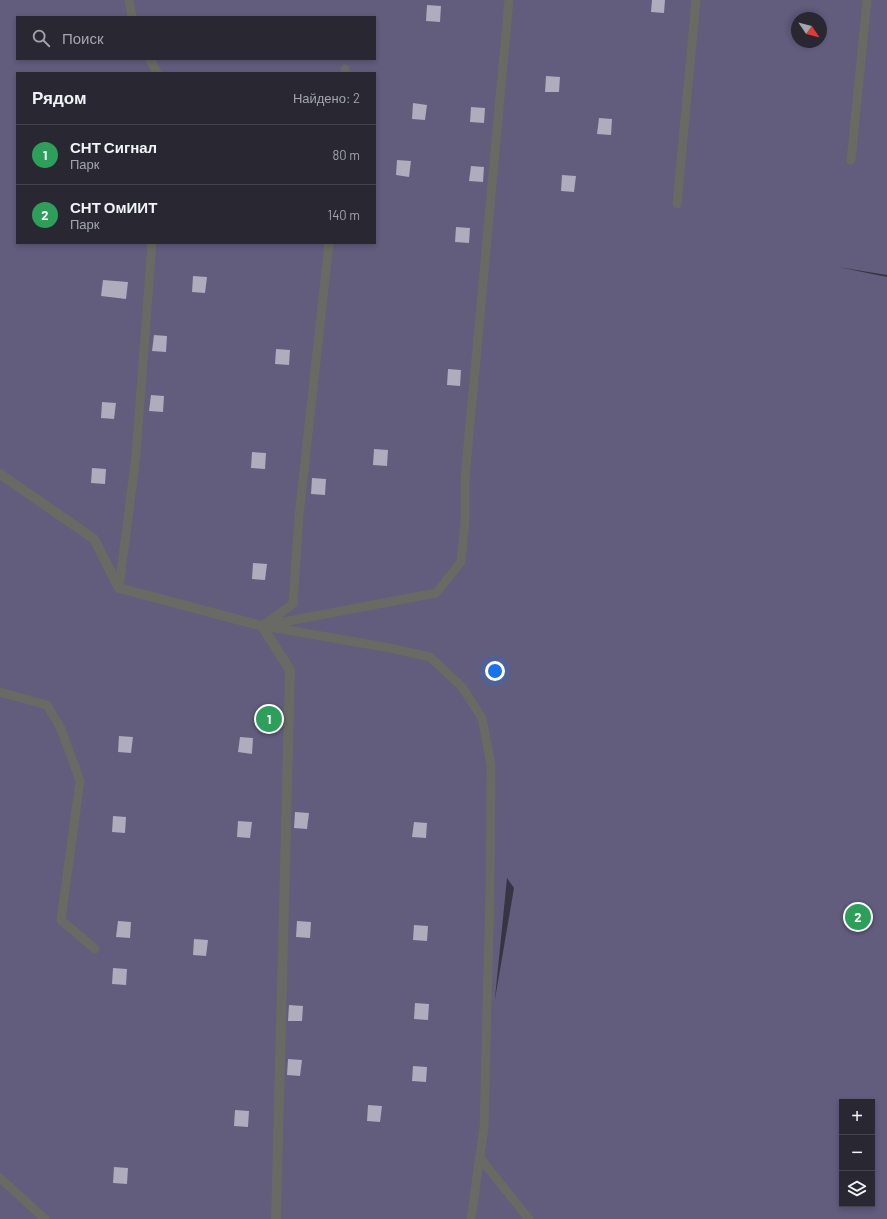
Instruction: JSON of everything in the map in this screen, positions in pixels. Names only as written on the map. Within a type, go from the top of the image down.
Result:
[{"type":"street","points":[[0,474],[94,539],[119,588],[262,626],[290,670],[276,1219]]},
{"type":"lane","points":[[129,0],[132,16]]},
{"type":"lane","points":[[262,626],[436,593],[461,562],[465,521],[465,478],[509,0]]},
{"type":"lane","points":[[677,204],[696,0]]},
{"type":"lane","points":[[851,160],[867,0]]},
{"type":"lane","points":[[150,60],[156,72]]},
{"type":"lane","points":[[119,588],[136,455],[152,244]]},
{"type":"lane","points":[[262,626],[293,604],[299,516],[329,244]]},
{"type":"lane","points":[[262,626],[430,656],[462,687],[482,718],[491,773],[484,1127],[471,1219]]},
{"type":"lane","points":[[0,692],[47,705],[61,729],[80,780],[61,920],[95,949]]},
{"type":"lane","points":[[480,1158],[529,1219]]},
{"type":"lane","points":[[0,1178],[44,1219]]},
{"type":"shaded area","points":[[0,0],[887,0],[887,275],[838,267],[887,277],[887,1219],[0,1219]],"holes":[[[507,878],[514,888],[495,999],[495,998]]]},
{"type":"building","points":[[652,0],[665,0],[664,13],[651,12]]},
{"type":"building","points":[[427,5],[441,6],[440,22],[426,21]]},
{"type":"building","points":[[546,76],[560,77],[559,92],[545,92]]},
{"type":"building","points":[[413,103],[427,105],[425,120],[412,119]]},
{"type":"building","points":[[471,107],[485,108],[484,123],[470,122]]},
{"type":"building","points":[[599,118],[612,119],[611,135],[597,134]]},
{"type":"building","points":[[397,160],[411,161],[409,177],[396,175]]},
{"type":"building","points":[[471,166],[484,167],[483,182],[469,181]]},
{"type":"building","points":[[562,175],[576,176],[574,192],[561,191]]},
{"type":"building","points":[[456,227],[470,228],[469,243],[455,242]]},
{"type":"building","points":[[193,276],[207,277],[205,293],[192,292]]},
{"type":"building","points":[[103,280],[128,282],[126,299],[101,296]]},
{"type":"building","points":[[154,335],[167,336],[166,352],[152,351]]},
{"type":"building","points":[[276,349],[290,350],[289,365],[275,364]]},
{"type":"building","points":[[448,369],[461,370],[460,386],[447,385]]},
{"type":"building","points":[[151,395],[164,396],[163,412],[149,411]]},
{"type":"building","points":[[102,402],[116,403],[114,419],[101,418]]},
{"type":"building","points":[[374,449],[388,450],[387,466],[373,465]]},
{"type":"building","points":[[252,452],[266,453],[265,469],[251,468]]},
{"type":"building","points":[[92,468],[106,469],[105,484],[91,483]]},
{"type":"building","points":[[312,478],[326,479],[325,495],[311,494]]},
{"type":"building","points":[[253,563],[267,564],[265,580],[252,579]]},
{"type":"building","points":[[119,736],[133,737],[131,753],[118,752]]},
{"type":"building","points":[[240,737],[253,738],[252,754],[238,752]]},
{"type":"building","points":[[295,812],[309,813],[307,829],[294,828]]},
{"type":"building","points":[[113,816],[126,817],[125,833],[112,832]]},
{"type":"building","points":[[238,821],[252,822],[250,838],[237,837]]},
{"type":"building","points":[[414,822],[427,823],[426,838],[412,837]]},
{"type":"building","points":[[118,921],[131,922],[130,938],[116,937]]},
{"type":"building","points":[[297,921],[311,922],[310,938],[296,937]]},
{"type":"building","points":[[414,925],[428,926],[427,941],[413,940]]},
{"type":"building","points":[[194,939],[208,940],[206,956],[193,955]]},
{"type":"building","points":[[113,968],[127,969],[126,985],[112,984]]},
{"type":"building","points":[[415,1003],[429,1004],[428,1020],[414,1019]]},
{"type":"building","points":[[289,1005],[303,1006],[302,1021],[288,1021]]},
{"type":"building","points":[[288,1059],[302,1060],[300,1076],[287,1075]]},
{"type":"building","points":[[413,1066],[427,1067],[426,1082],[412,1081]]},
{"type":"building","points":[[368,1105],[382,1106],[380,1122],[367,1121]]},
{"type":"building","points":[[235,1110],[249,1111],[248,1127],[234,1126]]},
{"type":"building","points":[[114,1167],[128,1168],[127,1184],[113,1183]]},
{"type":"place","name":"СНТ Сигнал","points":[[269,719]]},
{"type":"place","name":"СНТ ОмИИТ","points":[[858,917]]}]
